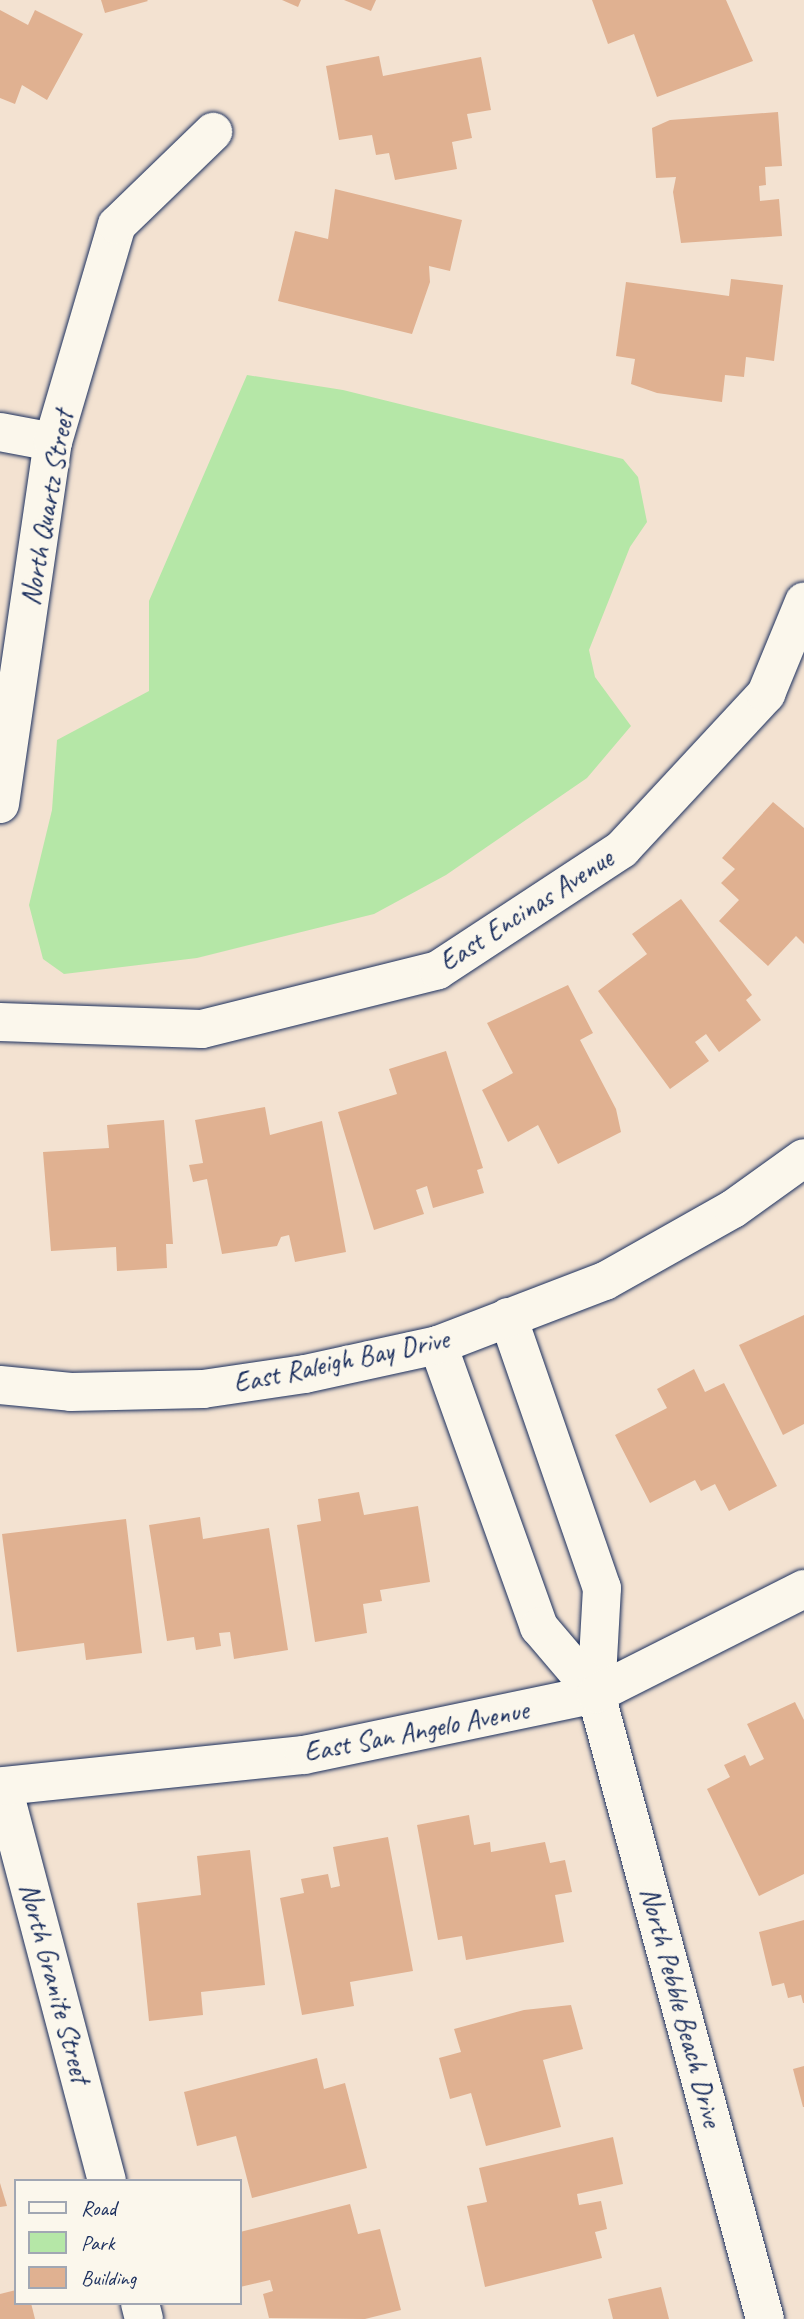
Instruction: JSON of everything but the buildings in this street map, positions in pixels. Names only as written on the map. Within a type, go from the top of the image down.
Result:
[{"type":"street","name":"North Quartz Street","points":[[0,804],[53,442],[117,225],[214,132]]},
{"type":"street","points":[[0,432],[53,442]]},
{"type":"street","name":"East Encinas Avenue","points":[[0,1022],[202,1028],[438,970],[622,849],[766,694],[804,602]]},
{"type":"street","name":"East Raleigh Bay Drive","points":[[0,1385],[71,1392],[203,1389],[305,1374],[438,1345],[605,1281],[733,1209],[804,1158]]},
{"type":"street","name":"North Pebble Beach Drive","points":[[508,1317],[602,1588],[596,1694],[765,2319]]},
{"type":"street","name":"North Pebble Beach Drive","points":[[438,1345],[539,1627],[596,1694]]},
{"type":"street","name":"East San Angelo Avenue","points":[[3,1786],[304,1755],[596,1694],[804,1588]]},
{"type":"street","name":"North Granite Street","points":[[3,1786],[106,2179]]},
{"type":"green space","points":[[247,375],[343,390],[623,459],[638,477],[647,522],[630,547],[589,650],[595,677],[631,726],[587,778],[446,875],[374,914],[197,958],[64,974],[43,959],[29,905],[52,810],[57,740],[149,691],[149,601]]}]
